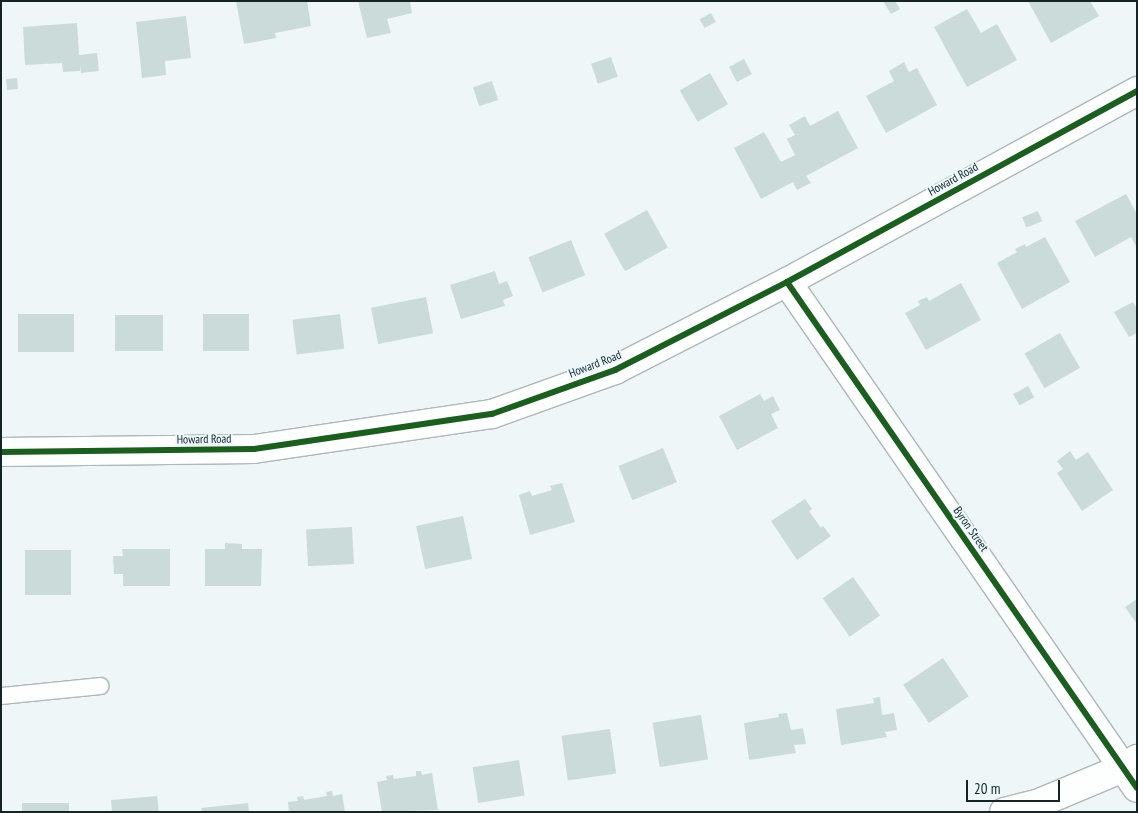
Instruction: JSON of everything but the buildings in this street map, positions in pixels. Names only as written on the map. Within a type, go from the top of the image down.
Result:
[{"type":"street","name":"Howard Road","points":[[1,452],[254,450],[492,414],[615,370],[787,282],[1137,92]]},
{"type":"street","name":"Byron Street","points":[[787,282],[1132,772]]},
{"type":"street","points":[[1004,812],[1038,804],[1132,772]]},
{"type":"lane","points":[[1,696],[101,686]]},
{"type":"cycle path","points":[[1,452],[254,449],[492,414],[615,370],[787,282],[1137,91]]},
{"type":"cycle path","points":[[787,282],[1137,788]]}]
